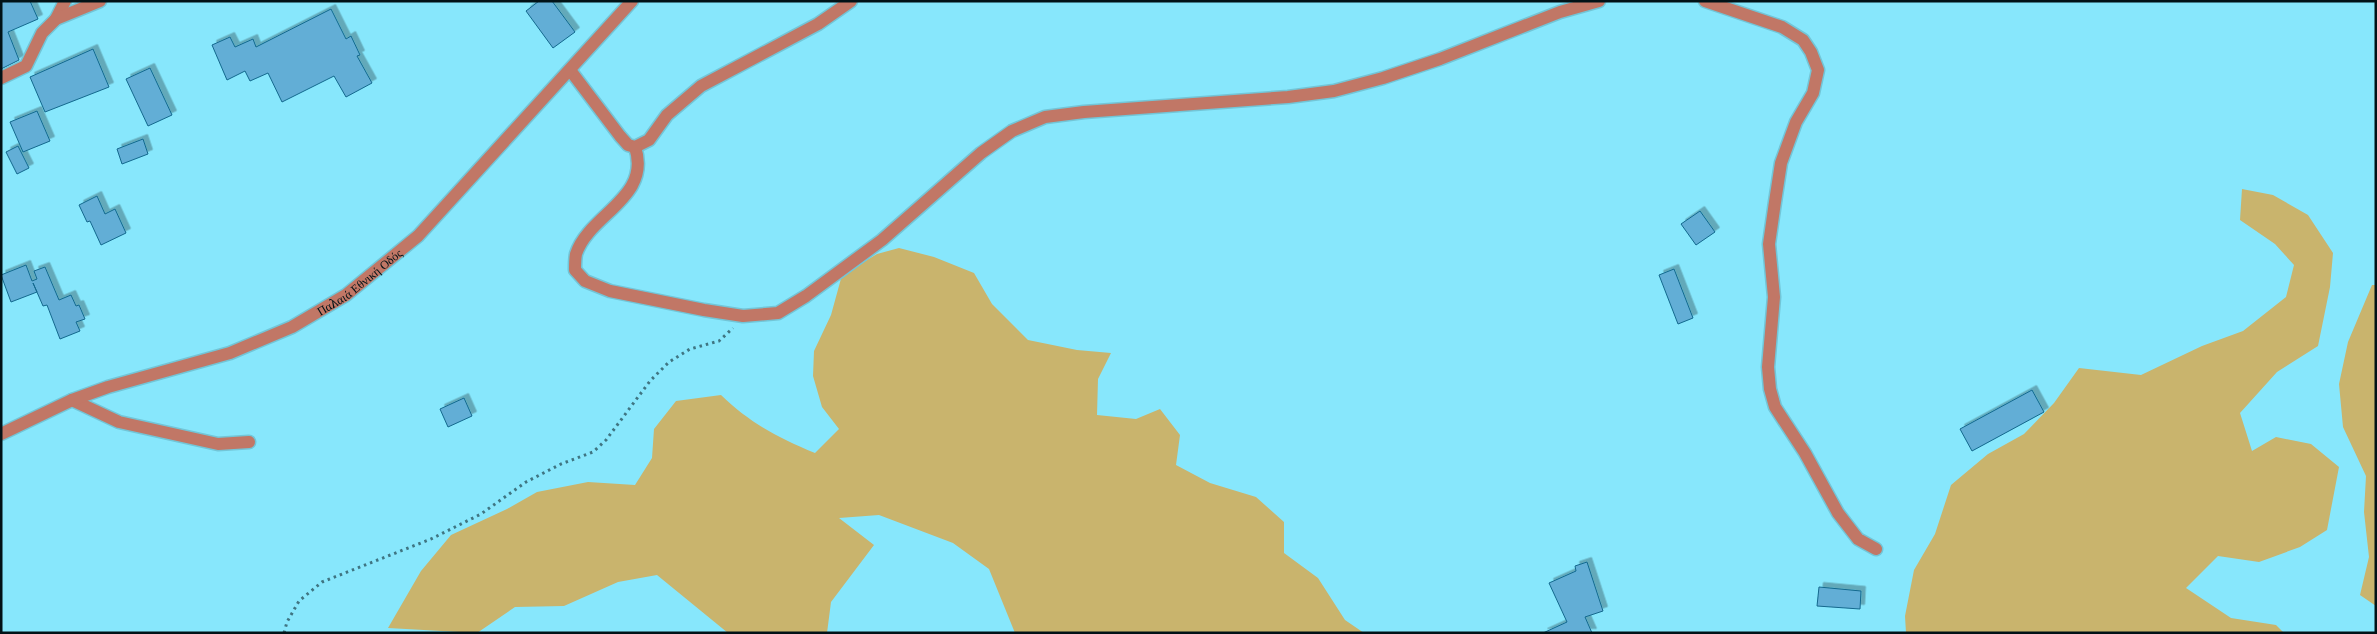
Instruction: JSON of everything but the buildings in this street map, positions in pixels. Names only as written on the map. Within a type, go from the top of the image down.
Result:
[{"type":"street","points":[[1,78],[26,66],[42,33],[56,19],[65,1]]},
{"type":"street","points":[[56,19],[100,1]]},
{"type":"street","name":"Παλαιά Εθνική Οδός","points":[[1,434],[72,400],[135,379],[230,353],[292,326],[346,295],[418,236],[632,1]]},
{"type":"street","points":[[570,70],[620,136],[628,145],[635,147],[649,140],[667,115],[701,86],[818,24],[851,1]]},
{"type":"street","points":[[635,147],[639,160],[635,182],[584,238],[576,255],[575,270],[585,281],[610,291],[743,316],[778,313],[806,296],[882,240],[981,153],[1012,131],[1045,117],[1084,112],[1288,97],[1334,91],[1393,75],[1560,12],[1599,1]]},
{"type":"street","points":[[1705,1],[1782,27],[1803,40],[1811,52],[1818,70],[1813,93],[1796,122],[1781,163],[1774,202],[1769,244],[1774,297],[1768,367],[1770,389],[1775,407],[1781,419],[1805,453],[1838,514],[1858,540],[1876,549]]},
{"type":"street","points":[[72,400],[118,422],[218,444],[249,442]]},
{"type":"path","points":[[284,633],[287,622],[299,601],[322,582],[432,539],[481,514],[526,482],[561,464],[593,452],[606,440],[650,381],[668,362],[690,349],[719,341],[729,333],[743,316]]},
{"type":"shaded area","points":[[2242,189],[2273,195],[2308,215],[2333,253],[2330,287],[2318,346],[2277,372],[2240,413],[2252,451],[2276,437],[2311,444],[2339,467],[2327,530],[2300,547],[2259,562],[2218,556],[2186,588],[2231,618],[2276,625],[2284,633],[1906,633],[1905,616],[1914,570],[1935,534],[1951,485],[1988,454],[2024,434],[2054,403],[2079,368],[2141,375],[2202,346],[2243,331],[2286,297],[2294,265],[2275,244],[2240,220]]},
{"type":"shaded area","points":[[899,248],[934,257],[974,273],[992,304],[1028,340],[1077,350],[1111,353],[1098,379],[1097,415],[1136,419],[1160,409],[1180,435],[1176,465],[1210,483],[1256,497],[1284,522],[1284,553],[1318,578],[1345,620],[1364,633],[1015,633],[989,569],[953,543],[879,515],[839,518],[874,545],[831,602],[827,633],[728,633],[657,575],[618,582],[564,606],[515,607],[477,633],[388,628],[421,571],[451,535],[507,509],[537,492],[588,482],[635,485],[652,458],[654,429],[676,401],[721,395],[753,421],[788,441],[815,453],[839,429],[822,407],[813,376],[814,351],[831,315],[842,275],[877,254]]},
{"type":"shaded area","points":[[2372,285],[2376,285],[2376,606],[2360,595],[2369,557],[2364,512],[2366,476],[2343,427],[2339,384],[2348,342]]}]
